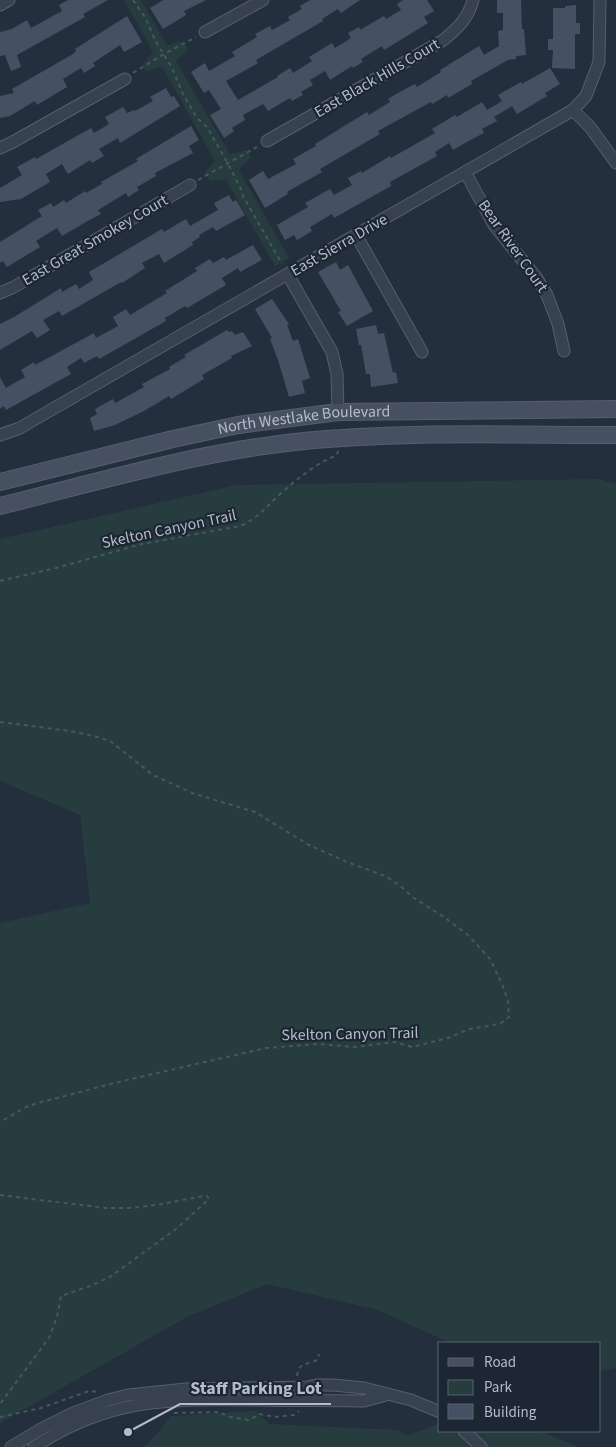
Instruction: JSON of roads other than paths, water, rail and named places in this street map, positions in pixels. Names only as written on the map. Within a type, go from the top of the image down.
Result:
[{"type":"main road","name":"North Westlake Boulevard","points":[[0,482],[173,439],[238,425],[338,412],[616,409]]},
{"type":"main road","name":"North Westlake Boulevard","points":[[0,506],[166,465],[230,452],[295,442],[404,435],[616,435]]},
{"type":"street","points":[[0,5],[9,0]]},
{"type":"street","points":[[205,32],[263,0]]},
{"type":"street","name":"East Black Hills Court","points":[[267,141],[442,41],[459,28],[468,15],[473,0]]},
{"type":"street","name":"East Sierra Drive","points":[[0,435],[20,428],[573,110],[586,96],[599,62],[600,0]]},
{"type":"street","points":[[0,148],[11,144],[125,79]]},
{"type":"street","points":[[573,110],[590,127],[616,163]]},
{"type":"street","name":"Bear River Court","points":[[465,172],[494,225],[536,277],[547,295],[558,324],[564,351]]},
{"type":"street","name":"East Great Smokey Court","points":[[0,293],[14,287],[190,185]]},
{"type":"street","points":[[356,235],[422,352]]},
{"type":"street","points":[[288,275],[332,352],[337,374],[338,412]]},
{"type":"street","points":[[11,1447],[41,1428],[73,1413],[108,1400],[141,1392],[333,1385],[364,1388],[424,1404],[438,1411]]},
{"type":"street","points":[[257,1388],[257,1400]]},
{"type":"street","points":[[34,1447],[50,1436],[82,1421],[143,1403],[196,1400],[364,1401],[386,1395]]},
{"type":"place","name":"Staff Parking Lot","points":[[128,1432]]}]
